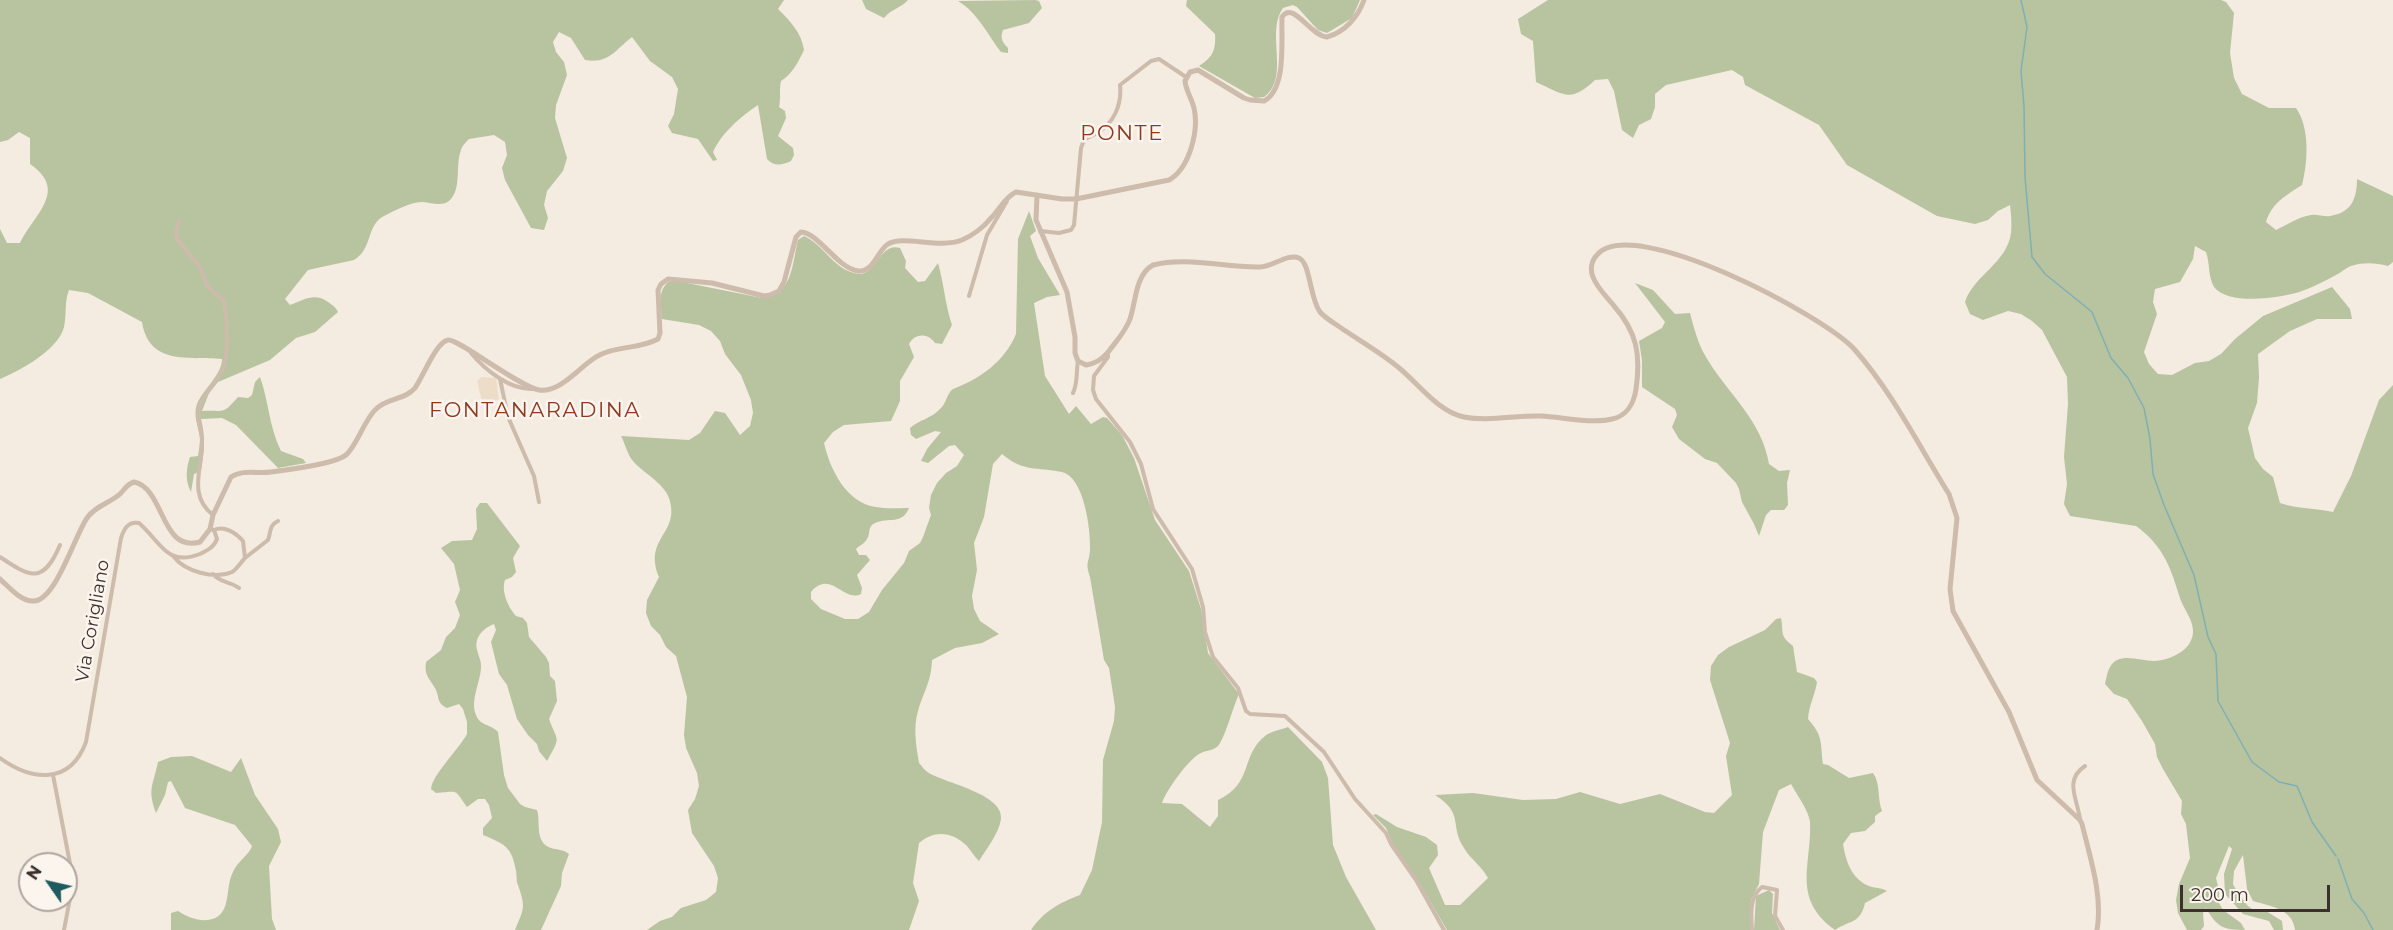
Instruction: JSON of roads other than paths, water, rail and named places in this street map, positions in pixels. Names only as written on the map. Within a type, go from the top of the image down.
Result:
[{"type":"street","points":[[173,556],[188,558],[214,546],[217,539],[212,530],[213,515],[227,482],[237,474],[269,472],[327,463],[346,455],[373,412],[381,404],[408,395],[441,344],[448,340],[455,340],[471,352],[500,379],[522,388],[545,391],[558,385],[594,358],[606,352],[658,339],[660,333],[658,290],[661,284],[668,279],[712,283],[764,296],[779,291],[784,282],[796,237],[800,232],[806,232],[832,255],[855,270],[861,270],[870,266],[884,248],[892,243],[937,244],[963,240],[984,226],[1007,197],[1016,192],[1076,199],[1165,182],[1180,172],[1189,157],[1195,119],[1191,97],[1186,87],[1186,77],[1190,72],[1198,70],[1250,100],[1264,101],[1272,96],[1278,85],[1282,17],[1285,11],[1297,10],[1318,35],[1327,37],[1352,22],[1359,13],[1364,0]]},
{"type":"street","points":[[1040,231],[1059,233],[1071,230],[1074,225],[1079,158],[1084,140],[1097,134],[1114,118],[1119,104],[1120,86],[1151,61],[1159,59],[1186,77]]},
{"type":"street","points":[[1037,195],[1036,220],[1070,301],[1075,353],[1078,361],[1075,372],[1077,386],[1073,393]]},
{"type":"street","points":[[969,296],[987,235],[1004,208],[1007,197]]},
{"type":"street","points":[[179,221],[177,239],[200,267],[207,286],[224,301],[225,309],[227,343],[223,370],[204,394],[198,411],[202,438],[197,490],[205,508],[213,515]]},
{"type":"street","points":[[1444,930],[1416,880],[1391,844],[1386,832],[1354,799],[1324,752],[1285,716],[1250,714],[1246,711],[1238,688],[1213,657],[1205,632],[1203,607],[1192,569],[1153,509],[1141,464],[1130,442],[1096,399],[1093,390],[1094,376],[1130,320],[1143,274],[1153,265],[1187,263],[1257,267],[1270,266],[1296,257],[1306,265],[1309,285],[1319,311],[1394,363],[1442,406],[1454,414],[1470,418],[1537,416],[1605,420],[1620,416],[1631,406],[1636,392],[1639,366],[1636,341],[1619,312],[1594,280],[1592,262],[1599,252],[1619,246],[1659,251],[1699,262],[1750,283],[1829,330],[1853,347],[1877,379],[1949,494],[1957,518],[1950,589],[1953,612],[2009,712],[2037,780],[2080,820]]},
{"type":"street","points":[[471,352],[534,389]]},
{"type":"street","points":[[1078,361],[1086,365],[1092,364],[1108,353]]},
{"type":"street","points":[[500,379],[508,417],[534,476],[539,502]]},
{"type":"street","points":[[0,579],[26,600],[33,601],[43,598],[65,563],[87,518],[94,510],[112,500],[129,483],[134,482],[145,486],[169,529],[182,541],[200,542],[212,530],[221,528],[239,537],[244,546],[244,558]]},
{"type":"street","points":[[173,556],[189,569],[213,574],[232,572],[244,558],[268,540],[270,528],[278,521]]},
{"type":"street","name":"Via Corigliano","points":[[53,775],[73,765],[82,753],[86,742],[123,532],[129,524],[139,524],[159,546],[173,556]]},
{"type":"street","points":[[0,557],[27,574],[33,574],[45,569],[60,545]]},
{"type":"street","points":[[213,574],[216,579],[233,583],[239,588]]},
{"type":"street","points":[[0,758],[32,774],[53,775],[72,874],[71,893],[63,930]]},
{"type":"street","points":[[2085,766],[2078,771],[2073,781],[2094,876],[2098,911],[2097,930]]},
{"type":"street","points":[[1752,930],[1752,903],[1756,891],[1762,887],[1777,890],[1775,916],[1783,930]]},
{"type":"waterway","points":[[2021,0],[2027,27],[2021,71],[2025,177],[2032,257],[2045,274],[2092,312],[2111,358],[2128,378],[2144,408],[2153,474],[2194,575],[2208,637],[2216,654],[2218,701],[2252,762],[2279,782],[2297,786],[2312,822],[2336,856]]},
{"type":"waterway","points":[[2338,859],[2352,899],[2364,913],[2373,930]]},
{"type":"district","name":"PONTE","points":[[1122,134]]},
{"type":"district","name":"FONTANARADINA","points":[[535,411]]}]
